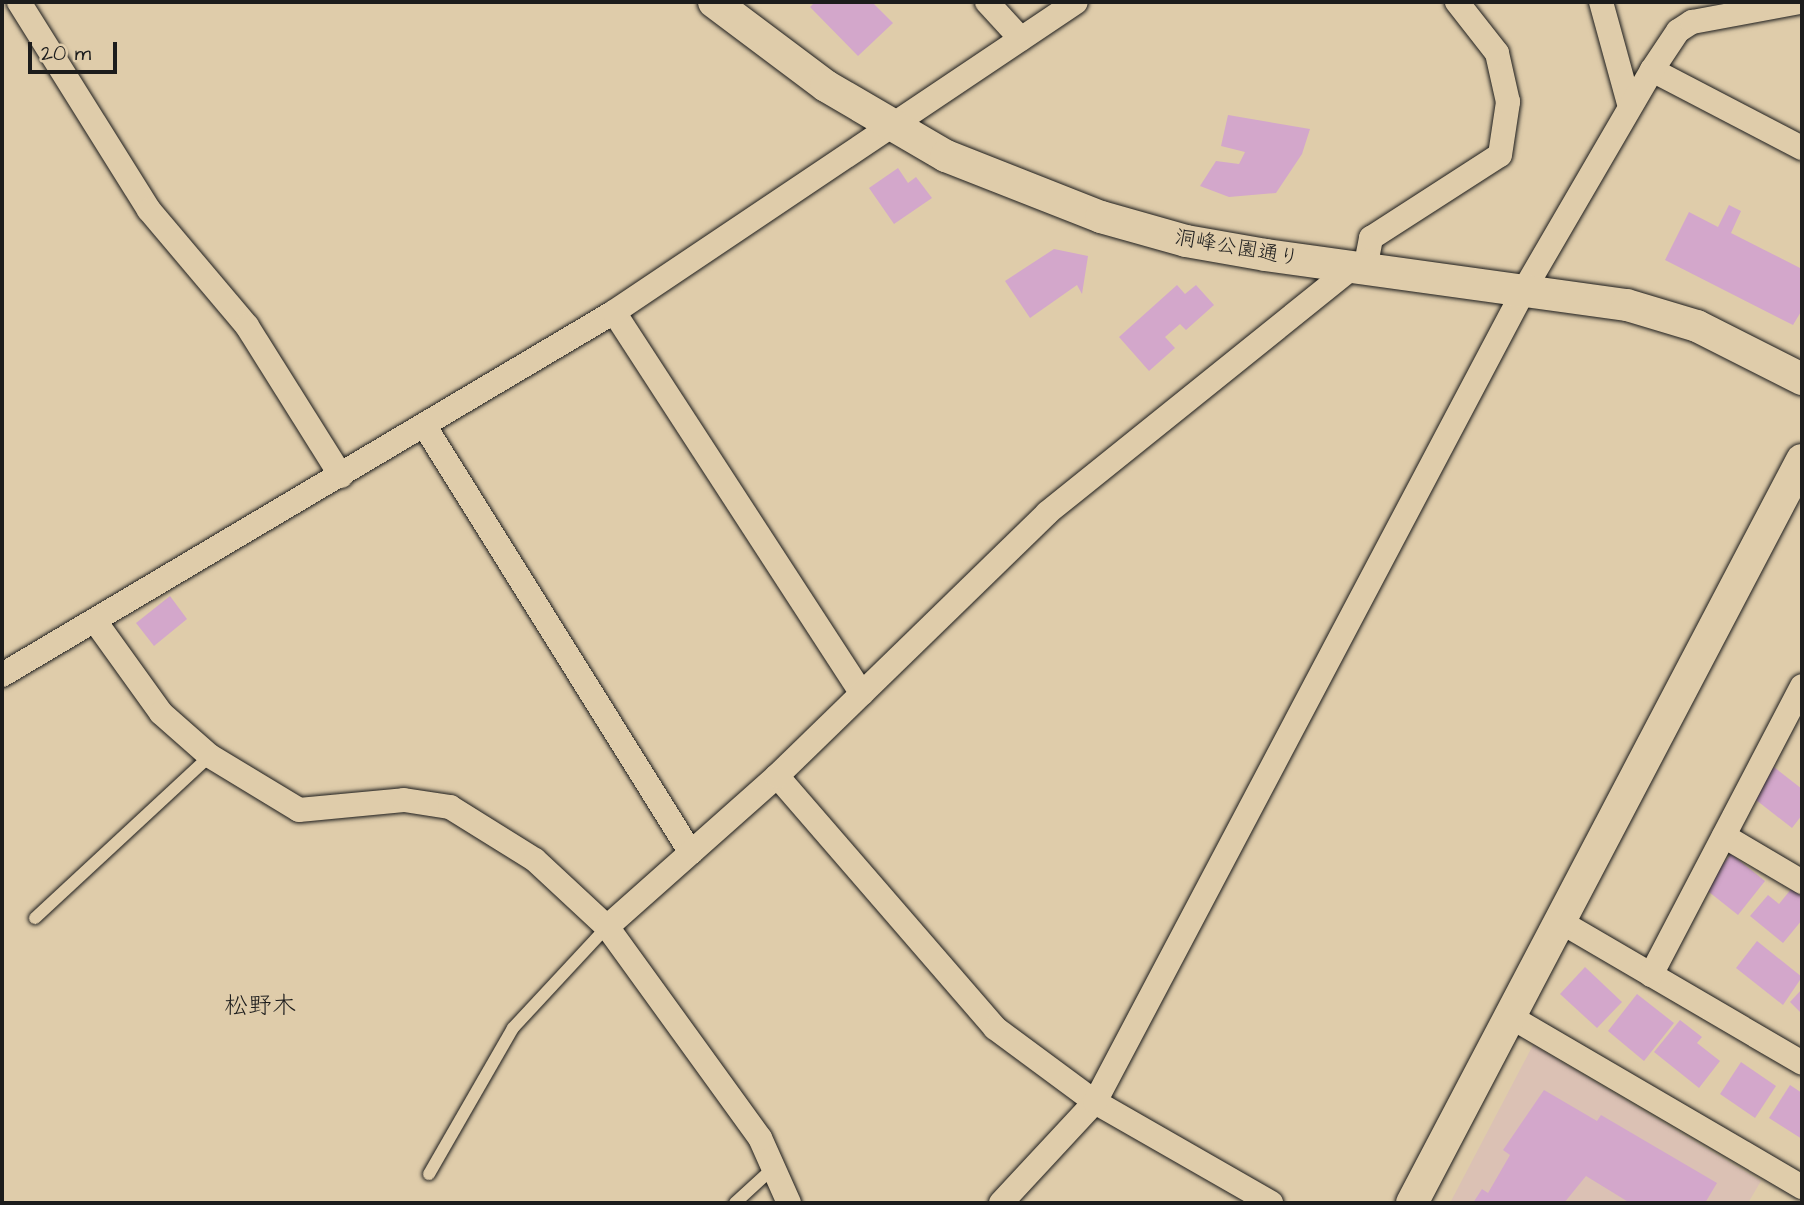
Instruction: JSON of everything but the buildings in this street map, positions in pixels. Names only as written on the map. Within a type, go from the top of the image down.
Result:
[{"type":"street","points":[[19,2],[149,210],[247,326],[341,476]]},
{"type":"street","name":"洞峰公園通り","points":[[714,2],[826,86],[946,156],[1101,217],[1186,241],[1524,290],[1661,313],[1697,326],[1802,379]]},
{"type":"street","points":[[987,2],[1021,39]]},
{"type":"street","points":[[2,676],[614,312],[894,127],[1076,2]]},
{"type":"street","points":[[607,927],[777,776],[1047,513],[1359,268],[1371,238],[1500,155],[1508,102],[1497,53],[1457,2]]},
{"type":"street","points":[[1601,2],[1629,104]]},
{"type":"street","points":[[1001,1203],[1095,1102],[1524,290],[1629,104],[1678,30],[1692,22],[1800,2]]},
{"type":"street","points":[[1652,70],[1802,148]]},
{"type":"street","points":[[614,312],[862,694]]},
{"type":"street","points":[[424,425],[691,853]]},
{"type":"street","points":[[1412,1203],[1802,460]]},
{"type":"street","points":[[95,621],[161,713],[210,756],[299,810],[404,800],[450,807],[535,860],[607,927],[760,1138],[789,1203]]},
{"type":"street","points":[[1651,975],[1800,696]]},
{"type":"street","points":[[777,776],[995,1028],[1095,1102],[1272,1203]]},
{"type":"street","points":[[1724,836],[1802,882]]},
{"type":"street","points":[[1561,922],[1802,1063]]},
{"type":"street","points":[[1511,1017],[1802,1186]]},
{"type":"lane","points":[[35,918],[210,756]]},
{"type":"lane","points":[[429,1174],[513,1028],[607,927]]},
{"type":"lane","points":[[734,1203],[773,1168]]},
{"type":"shaded area","points":[[1533,1045],[1761,1181],[1748,1203],[1450,1203]]},
{"type":"district","name":"松野木","points":[[260,1007]]}]
